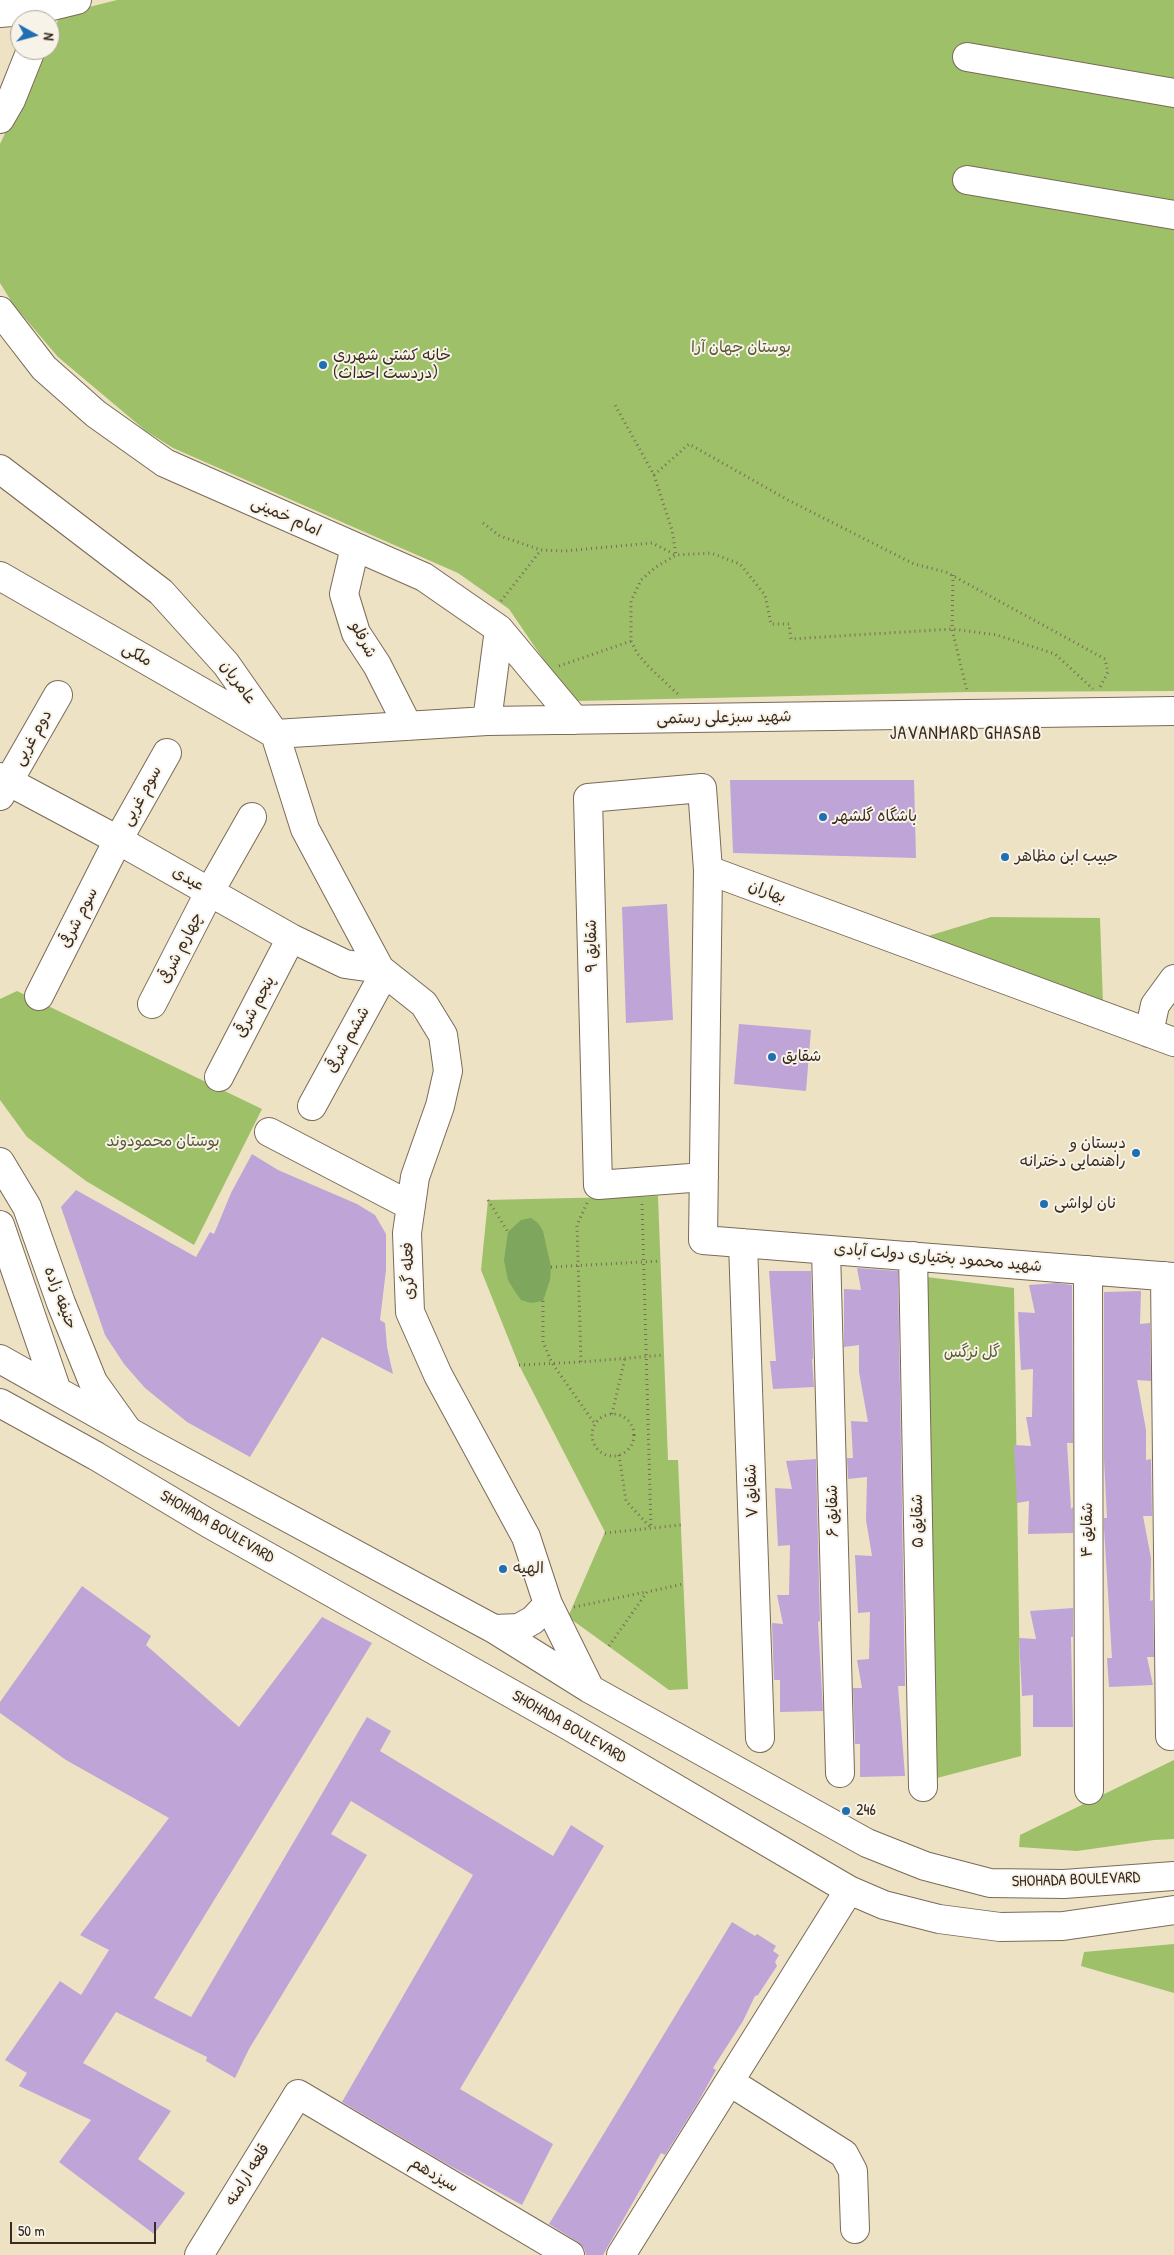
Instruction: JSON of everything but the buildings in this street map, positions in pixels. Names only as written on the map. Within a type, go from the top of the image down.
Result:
[{"type":"street","points":[[36,10],[77,0]]},
{"type":"street","points":[[967,57],[1174,93]]},
{"type":"street","points":[[0,119],[11,100],[27,60]]},
{"type":"street","points":[[967,180],[1174,215]]},
{"type":"street","name":"امام خمینی","points":[[0,310],[44,368],[96,414],[166,463],[424,577],[499,629],[575,720]]},
{"type":"street","name":"عامریان","points":[[0,469],[67,518],[161,592],[226,664],[275,734],[305,829],[382,971]]},
{"type":"street","name":"شرفلو","points":[[355,547],[344,594],[356,633],[377,665],[408,726]]},
{"type":"street","name":"ملکی","points":[[0,576],[275,734]]},
{"type":"street","points":[[487,721],[499,629]]},
{"type":"street","name":"دوم غربی","points":[[3,785],[58,694]]},
{"type":"street","name":"شهید سبزعلی رستمی","points":[[275,734],[487,721],[1174,711]]},
{"type":"street","name":"سوم غربی","points":[[118,840],[167,753]]},
{"type":"street","name":"عیدی","points":[[3,785],[118,840],[291,938],[345,964],[382,971]]},
{"type":"street","name":"شقایق ۹","points":[[704,1177],[598,1185],[588,798],[702,788],[708,870]]},
{"type":"street","name":"چهارم شرقی","points":[[152,1004],[210,891],[252,817]]},
{"type":"street","name":"سوم شرقی","points":[[39,996],[118,840]]},
{"type":"street","points":[[704,1177],[708,870]]},
{"type":"street","name":"بهاران","points":[[708,870],[1174,1042]]},
{"type":"street","name":"پنجم شرقی","points":[[219,1077],[291,938]]},
{"type":"street","name":"ششم شرقی","points":[[312,1106],[382,971]]},
{"type":"street","name":"فعله گری","points":[[382,971],[424,1004],[443,1036],[448,1071],[440,1106],[416,1177],[411,1206],[407,1233],[410,1312],[438,1376],[526,1537],[560,1606],[590,1689]]},
{"type":"street","points":[[1149,1033],[1155,1005],[1174,979]]},
{"type":"street","points":[[270,1132],[411,1206]]},
{"type":"street","name":"حنیفه زاده","points":[[0,1162],[27,1207],[61,1303],[93,1382],[128,1431]]},
{"type":"street","name":"شهید محمود بختیاری دولت آبادی","points":[[704,1177],[703,1240],[1170,1276]]},
{"type":"street","points":[[0,1225],[58,1391]]},
{"type":"street","name":"شقایق ۷","points":[[743,1243],[760,1738]]},
{"type":"street","name":"شقایق ۶","points":[[826,1250],[840,1773]]},
{"type":"street","name":"شقایق ۵","points":[[913,1256],[923,1787]]},
{"type":"street","name":"شقایق ۴","points":[[1088,1270],[1089,1790]]},
{"type":"street","points":[[1170,1276],[1170,1736]]},
{"type":"street","name":"SHOHADA BOULEVARD","points":[[0,1359],[128,1431],[494,1629],[590,1689],[867,1844],[925,1866],[990,1883],[1064,1884],[1174,1876]]},
{"type":"street","name":"SHOHADA BOULEVARD","points":[[0,1403],[96,1456],[208,1523],[569,1726],[849,1890],[884,1904],[939,1919],[1000,1927],[1063,1926],[1174,1910]]},
{"type":"street","points":[[494,1629],[519,1628],[560,1606]]},
{"type":"street","points":[[569,1726],[590,1689]]},
{"type":"street","points":[[621,2255],[849,1890]]},
{"type":"street","points":[[730,2082],[844,2154],[853,2171],[855,2229]]},
{"type":"street","name":"قلعه ارامنه","points":[[199,2255],[298,2094]]},
{"type":"street","name":"سیزدهم","points":[[298,2094],[570,2255]]},
{"type":"path","points":[[614,403],[654,475],[672,530],[676,555]]},
{"type":"path","points":[[483,523],[500,536],[541,550],[564,551],[652,543],[676,555],[711,554],[740,564],[764,595],[771,624],[789,624],[791,639],[952,629],[997,636],[1055,654],[1097,692],[1108,672],[1105,660],[953,575],[914,564],[788,500],[689,444],[654,475]]},
{"type":"path","points":[[500,602],[541,550]]},
{"type":"path","points":[[676,555],[656,567],[641,580],[630,601],[631,641],[643,660],[683,698]]},
{"type":"path","points":[[953,575],[952,629],[967,692]]},
{"type":"path","points":[[558,667],[631,641]]},
{"type":"path","points":[[642,1196],[651,1528]]},
{"type":"path","points":[[581,1362],[577,1225],[589,1198]]},
{"type":"path","points":[[488,1200],[508,1232]]},
{"type":"path","points":[[551,1267],[660,1261]]},
{"type":"path","points":[[543,1302],[543,1342],[552,1364],[596,1424]]},
{"type":"path","points":[[519,1365],[664,1355]]},
{"type":"path","points":[[612,1414],[625,1358]]},
{"type":"path","points":[[612,1414],[618,1415],[629,1422],[634,1435],[630,1447],[618,1456],[611,1456],[598,1451],[592,1438],[596,1424],[600,1419],[612,1414]]},
{"type":"path","points":[[618,1456],[626,1501],[651,1528]]},
{"type":"path","points":[[605,1533],[681,1525]]},
{"type":"path","points":[[560,1606],[684,1584]]},
{"type":"path","points":[[608,1646],[647,1592]]},
{"type":"green space","name":"بوستان جهان آرا","points":[[117,0],[1174,0],[1174,691],[967,692],[579,701],[569,697],[509,609],[458,573],[173,448],[146,431],[58,357],[13,304],[0,283],[0,144],[39,60],[60,60],[61,14]]},
{"type":"green space","points":[[991,917],[1100,918],[1103,1004],[918,939]]},
{"type":"green space","name":"بوستان محمودوند","points":[[17,991],[262,1109],[194,1245],[86,1181],[27,1137],[0,1100],[0,999]]},
{"type":"green space","points":[[658,1196],[668,1460],[678,1460],[688,1689],[669,1690],[568,1617],[605,1532],[519,1365],[481,1270],[488,1200]]},
{"type":"green space","points":[[531,1218],[538,1223],[543,1231],[551,1267],[550,1280],[543,1301],[531,1303],[521,1300],[514,1290],[508,1280],[504,1260],[508,1232],[521,1220]]},
{"type":"green space","name":"گل نرگس","points":[[927,1277],[1014,1288],[1021,1756],[937,1778]]},
{"type":"green space","points":[[1174,1760],[1174,1839],[1077,1851],[1019,1847],[1020,1835]]},
{"type":"green space","points":[[1174,1944],[1174,1993],[1081,1966],[1084,1952]]},
{"type":"place","name":"خانه کشتی شهرری (دردست احداث)","points":[[323,365]]},
{"type":"place","name":"باشگاه گلشهر","points":[[823,817]]},
{"type":"place","name":"حبیب ابن مظاهر","points":[[1005,857]]},
{"type":"place","name":"شقایق","points":[[772,1057]]},
{"type":"place","name":"دبستان و راهنمایی دخترانه","points":[[1136,1153]]},
{"type":"place","name":"نان لواشی","points":[[1044,1204]]},
{"type":"place","name":"الهیه","points":[[503,1569]]},
{"type":"place","name":"246","points":[[846,1811]]},
{"type":"district","name":"JAVANMARD GHASAB","points":[[966,734]]}]
